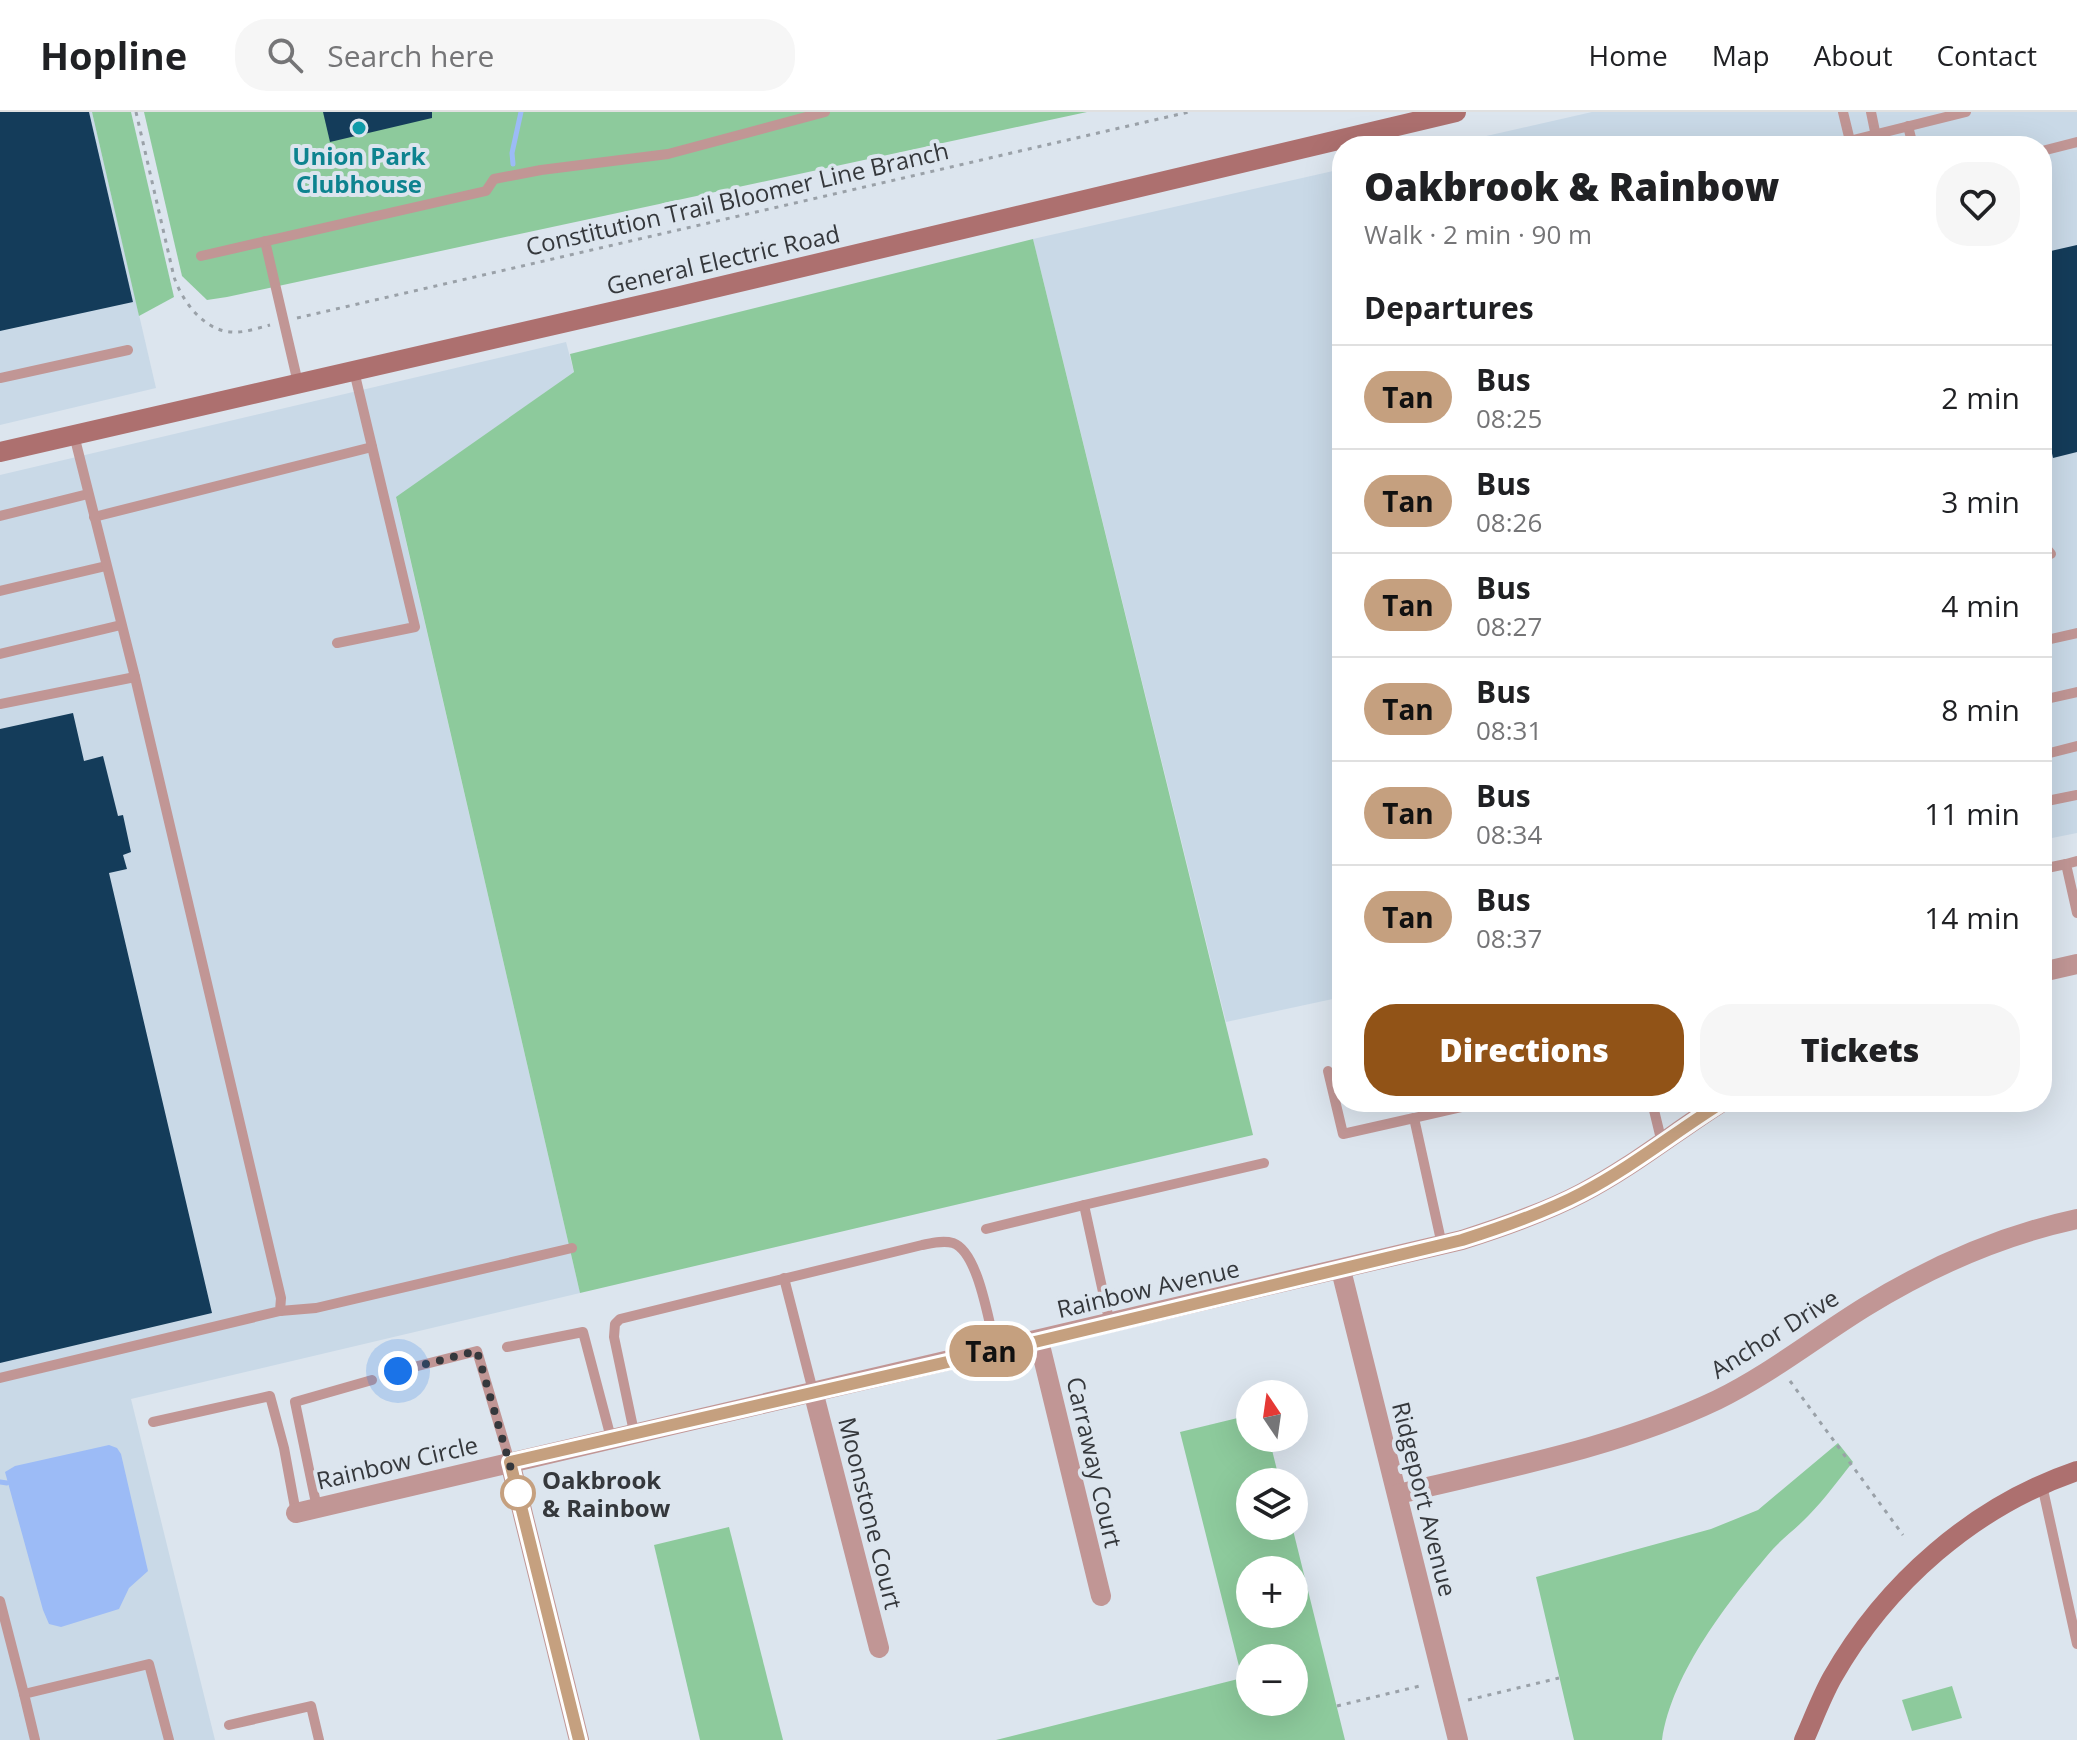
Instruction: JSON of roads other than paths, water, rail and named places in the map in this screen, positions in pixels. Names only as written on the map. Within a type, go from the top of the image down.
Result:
[{"type":"main road","name":"General Electric Road","points":[[1376,136],[1456,112]]},
{"type":"main road","name":"General Electric Road","points":[[0,452],[1332,147]]},
{"type":"main road","points":[[1804,1740],[1832,1679],[1857,1641],[1913,1573],[1959,1533],[2009,1501],[2077,1471]]},
{"type":"street","points":[[2052,970],[2077,964]]},
{"type":"street","name":"Rainbow Avenue","points":[[510,1462],[1442,1245],[1515,1223],[1569,1199],[1663,1144],[1708,1112]]},
{"type":"street","name":"Anchor Drive","points":[[1398,1494],[1582,1450],[1632,1434],[1716,1400],[1921,1276],[1964,1256],[2077,1219]]},
{"type":"street","name":"Ridgeport Avenue","points":[[1341,1270],[1458,1740]]},
{"type":"street","name":"Carraway Court","points":[[1039,1341],[1101,1596]]},
{"type":"street","name":"Moonstone Court","points":[[813,1391],[879,1648]]},
{"type":"street","points":[[510,1462],[579,1740]]},
{"type":"street","name":"Rainbow Circle","points":[[296,1513],[510,1462]]},
{"type":"lane","points":[[201,256],[486,191],[494,179],[668,154],[825,112]]},
{"type":"lane","points":[[1843,112],[1849,136]]},
{"type":"lane","points":[[1871,112],[1876,136]]},
{"type":"lane","points":[[1868,136],[1966,112]]},
{"type":"lane","points":[[1908,126],[1910,136]]},
{"type":"lane","points":[[2052,148],[2077,142]]},
{"type":"lane","points":[[265,241],[298,383]]},
{"type":"lane","points":[[0,378],[128,350]]},
{"type":"lane","points":[[337,643],[415,627],[354,371]]},
{"type":"lane","points":[[74,435],[135,677],[281,1298],[280,1311]]},
{"type":"lane","points":[[94,517],[372,447]]},
{"type":"lane","points":[[0,516],[88,494]]},
{"type":"lane","points":[[0,591],[106,566]]},
{"type":"lane","points":[[0,654],[121,625]]},
{"type":"lane","points":[[2052,639],[2077,633]]},
{"type":"lane","points":[[0,704],[135,677]]},
{"type":"lane","points":[[2052,698],[2077,692]]},
{"type":"lane","points":[[2052,752],[2077,746]]},
{"type":"lane","points":[[2052,800],[2077,795]]},
{"type":"lane","points":[[2071,862],[2077,913]]},
{"type":"lane","points":[[1328,1071],[1332,1088]]},
{"type":"lane","points":[[1338,1112],[1343,1134],[1440,1112]]},
{"type":"lane","points":[[1655,1112],[1663,1144]]},
{"type":"lane","points":[[1414,1118],[1442,1245]]},
{"type":"lane","points":[[986,1229],[1264,1163]]},
{"type":"lane","points":[[1084,1205],[1110,1324]]},
{"type":"lane","points":[[634,1432],[614,1337],[615,1324],[620,1319],[922,1245],[951,1242],[961,1248],[974,1268],[996,1350]]},
{"type":"lane","points":[[0,1378],[280,1311],[316,1308],[572,1248]]},
{"type":"lane","points":[[784,1278],[813,1391]]},
{"type":"lane","points":[[507,1347],[583,1332],[611,1438]]},
{"type":"lane","points":[[398,1371],[477,1351],[510,1462]]},
{"type":"lane","points":[[317,1508],[295,1402],[372,1380]]},
{"type":"lane","points":[[153,1422],[270,1396],[296,1513]]},
{"type":"lane","points":[[2042,1485],[2077,1644]]},
{"type":"lane","points":[[0,1601],[35,1740]]},
{"type":"lane","points":[[24,1694],[149,1664],[169,1740]]},
{"type":"lane","points":[[229,1725],[311,1706],[319,1740]]},
{"type":"water","points":[[109,1445],[121,1454],[148,1571],[129,1588],[119,1609],[61,1627],[49,1624],[5,1472],[15,1466]]},
{"type":"waterway","points":[[513,164],[512,153],[521,112]]},
{"type":"waterway","points":[[0,1482],[7,1483]]},
{"type":"place","name":"Union Park Clubhouse","points":[[359,128]]},
{"type":"place","name":"Oakbrook & Rainbow","points":[[518,1493]]}]
